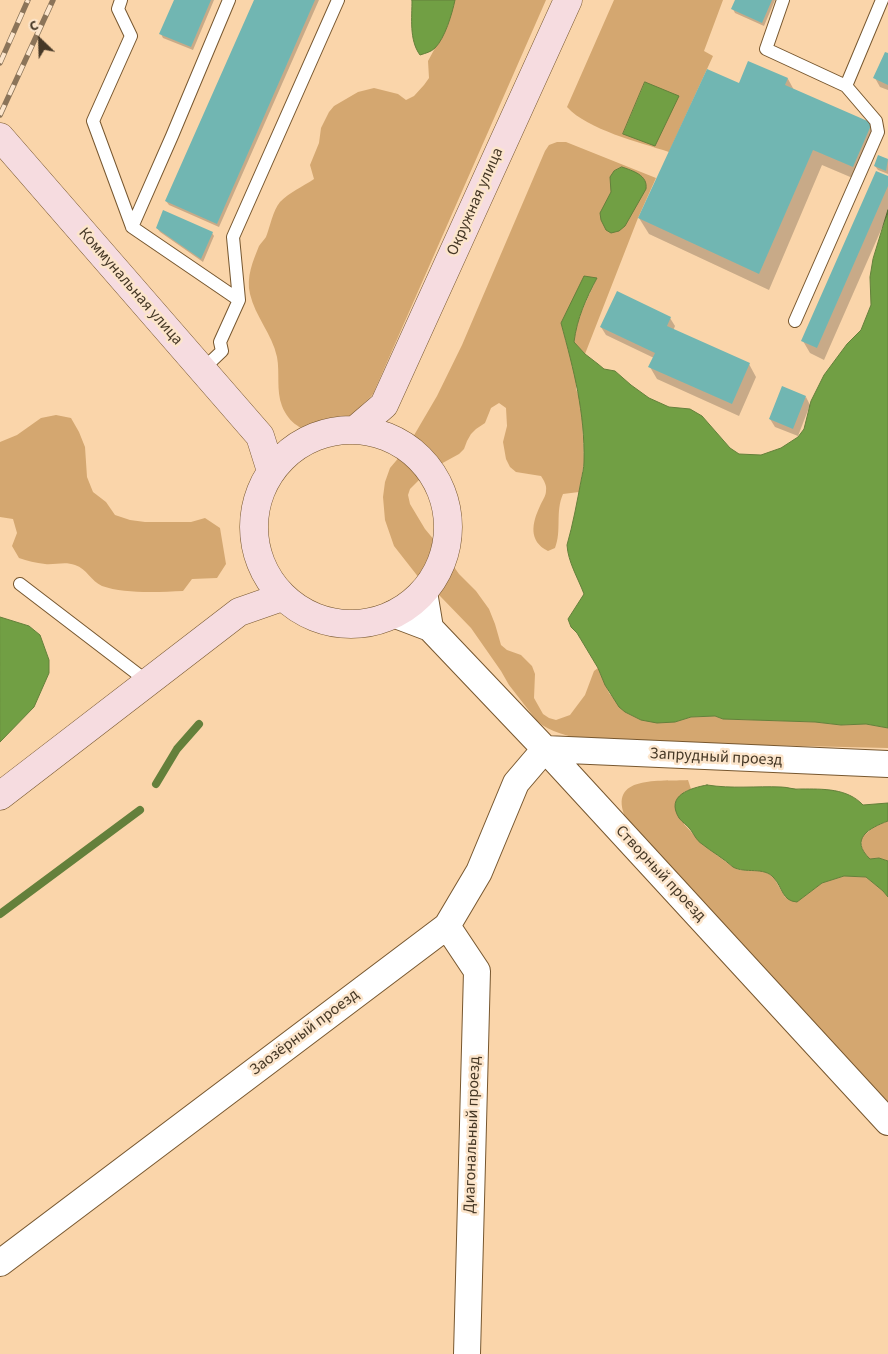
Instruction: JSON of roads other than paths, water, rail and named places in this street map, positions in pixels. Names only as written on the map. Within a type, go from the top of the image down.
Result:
[{"type":"main road","name":"Окружная улица","points":[[384,405],[568,0]]},
{"type":"main road","name":"Коммунальная улица","points":[[0,137],[260,436]]},
{"type":"main road","points":[[355,430],[384,405]]},
{"type":"main road","points":[[384,405],[389,438]]},
{"type":"main road","points":[[348,429],[380,433],[389,438],[408,447],[430,470],[445,498],[449,529],[443,560],[424,592],[404,609],[374,622],[341,625],[309,616],[282,597],[262,570],[253,538],[255,506],[267,475],[290,450],[317,435],[348,429]]},
{"type":"main road","points":[[260,436],[297,446]]},
{"type":"main road","points":[[260,436],[271,471]]},
{"type":"main road","points":[[238,612],[262,570]]},
{"type":"main road","points":[[0,796],[238,612],[282,597]]},
{"type":"street","points":[[424,592],[430,628]]},
{"type":"street","points":[[393,614],[430,628]]},
{"type":"street","name":"Створный проезд","points":[[430,628],[545,749],[888,1122]]},
{"type":"street","name":"Запрудный проезд","points":[[545,749],[888,764]]},
{"type":"street","name":"Заозёрный проезд","points":[[0,1263],[447,926],[479,872],[516,783],[545,749]]},
{"type":"street","name":"Диагональный проезд","points":[[447,926],[477,971],[466,1354]]},
{"type":"lane","points":[[121,0],[118,8],[131,36],[93,121],[132,227],[239,300]]},
{"type":"lane","points":[[132,227],[229,0]]},
{"type":"lane","points":[[202,370],[222,351],[220,342],[239,300],[234,236],[338,0]]},
{"type":"lane","points":[[783,0],[766,49],[846,86],[876,121],[878,132],[795,321]]},
{"type":"lane","points":[[846,86],[882,0]]},
{"type":"lane","points":[[20,584],[148,682]]},
{"type":"waterway","points":[[156,784],[177,749],[199,724]]},
{"type":"waterway","points":[[0,914],[140,810]]},
{"type":"railway","points":[[0,63],[28,0]]},
{"type":"railway","points":[[0,115],[53,0]]}]
